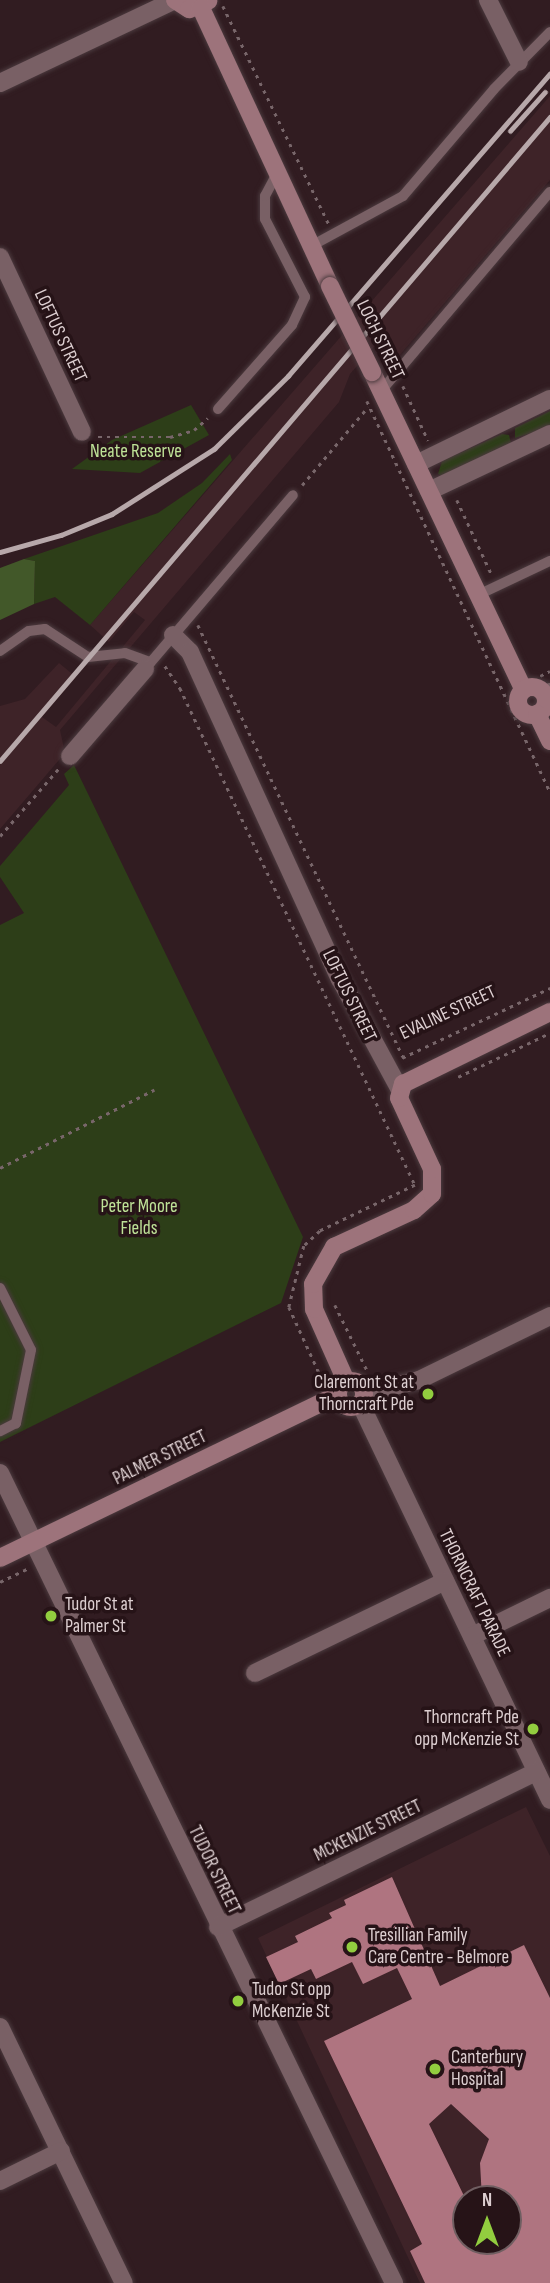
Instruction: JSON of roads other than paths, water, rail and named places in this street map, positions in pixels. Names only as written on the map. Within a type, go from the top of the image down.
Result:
[{"type":"street","points":[[0,83],[175,0],[189,9],[210,4]]},
{"type":"street","points":[[488,0],[519,62]]},
{"type":"street","name":"LOCH STREET","points":[[210,4],[277,173],[524,690]]},
{"type":"street","name":"LOFTUS STREET","points":[[0,257],[82,432]]},
{"type":"street","points":[[416,464],[550,399]]},
{"type":"street","points":[[429,491],[550,434]]},
{"type":"street","name":"LOFTUS STREET","points":[[173,635],[190,652],[384,1066],[400,1090],[402,1107],[432,1168],[432,1194],[414,1210],[334,1247],[313,1284],[314,1309],[342,1388]]},
{"type":"street","points":[[70,756],[150,662]]},
{"type":"street","points":[[533,687],[547,693],[545,706],[537,714],[521,710],[519,697],[524,690],[533,687]]},
{"type":"street","points":[[537,714],[550,741]]},
{"type":"street","points":[[400,1090],[407,1080],[550,1012]]},
{"type":"street","points":[[342,1388],[358,1382],[362,1398],[419,1380],[550,1315]]},
{"type":"street","name":"PALMER STREET","points":[[0,1558],[342,1388]]},
{"type":"street","name":"THORNCRAFT PARADE","points":[[362,1398],[445,1581],[550,1800]]},
{"type":"street","name":"TUDOR STREET","points":[[0,1473],[218,1927],[394,2283]]},
{"type":"street","points":[[255,1673],[445,1581]]},
{"type":"street","points":[[472,1636],[550,1598]]},
{"type":"street","name":"MCKENZIE STREET","points":[[218,1927],[537,1772]]},
{"type":"street","points":[[0,2027],[124,2283]]},
{"type":"street","points":[[0,2181],[61,2151]]},
{"type":"lane","points":[[313,245],[403,197],[519,62],[550,32]]},
{"type":"lane","points":[[218,409],[292,325],[305,298],[265,219],[265,196],[277,173]]},
{"type":"lane","points":[[381,391],[550,192]]},
{"type":"lane","points":[[0,651],[29,631],[44,629],[88,657],[125,653],[150,662],[293,495]]},
{"type":"lane","points":[[478,595],[550,561]]},
{"type":"lane","points":[[0,1288],[31,1350],[16,1423],[0,1431]]},
{"type":"railway","points":[[0,552],[61,535],[112,514],[214,449],[288,376],[550,74]]},
{"type":"railway","points":[[510,131],[545,92]]},
{"type":"railway","points":[[0,761],[550,117]]},
{"type":"place","name":"Claremont St at Thorncraft Pde","points":[[428,1394]]},
{"type":"place","name":"Tudor St at Palmer St","points":[[51,1616]]},
{"type":"place","name":"Thorncraft Pde opp McKenzie St","points":[[533,1729]]},
{"type":"place","name":"Tresillian Family Care Centre - Belmore","points":[[352,1947]]},
{"type":"place","name":"Tudor St opp McKenzie St","points":[[238,2001]]},
{"type":"place","name":"Canterbury Hospital","points":[[435,2069]]},
{"type":"park label","name":"Neate Reserve","points":[[136,452]]},
{"type":"park label","name":"Peter Moore Fields","points":[[139,1218]]}]
